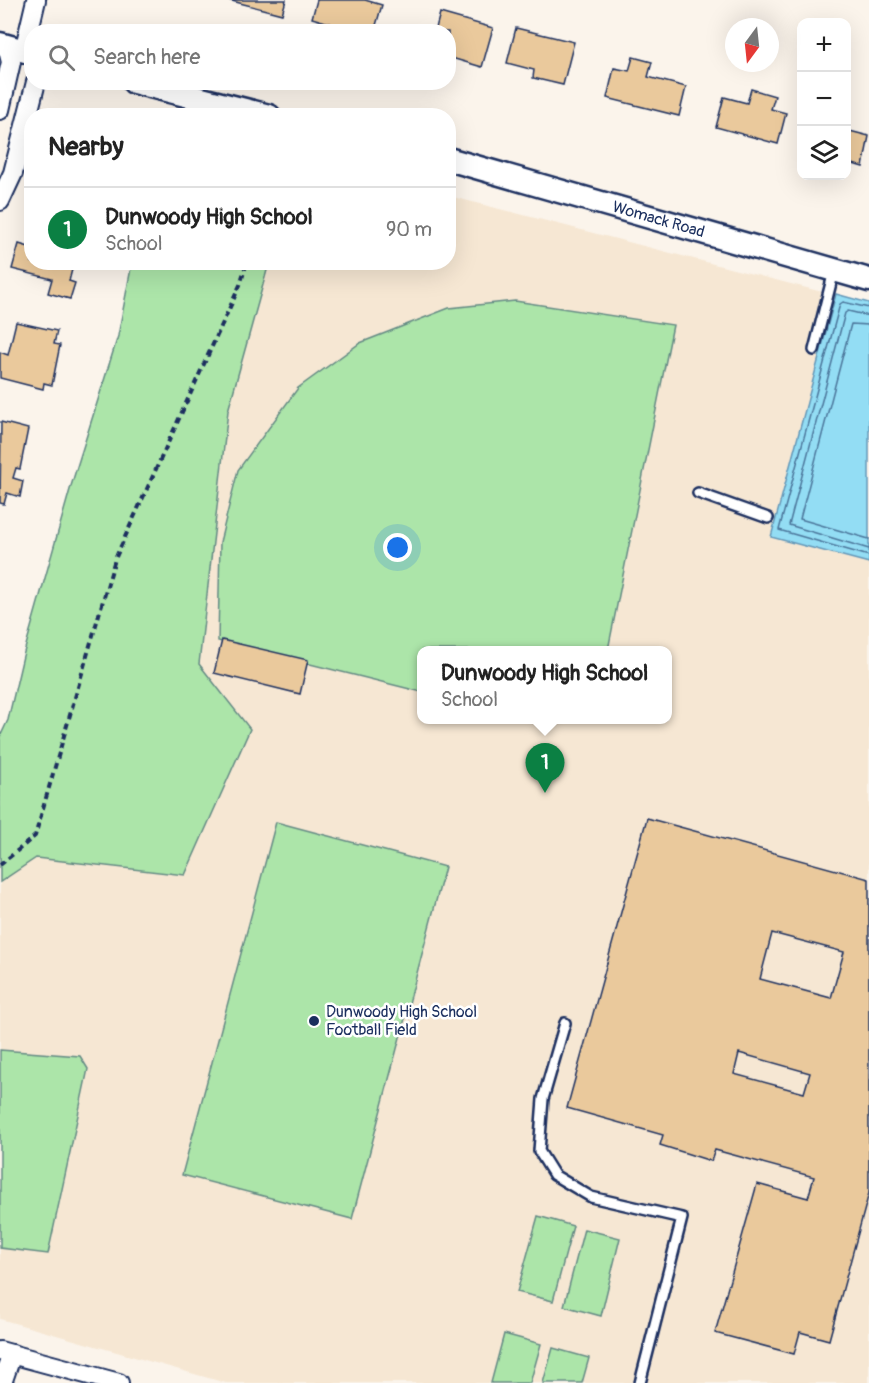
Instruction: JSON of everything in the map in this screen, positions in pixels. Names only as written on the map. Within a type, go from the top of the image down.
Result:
[{"type":"street","points":[[26,24],[36,0]]},
{"type":"street","points":[[0,110],[11,62],[24,29]]},
{"type":"street","points":[[166,90],[237,108]]},
{"type":"street","points":[[5,92],[34,91],[30,108]]},
{"type":"street","points":[[0,201],[13,173],[24,130]]},
{"type":"street","name":"Womack Road","points":[[456,161],[869,280]]},
{"type":"street","points":[[2,1383],[6,1353],[119,1383]]},
{"type":"lane","points":[[814,350],[834,271]]},
{"type":"lane","points":[[698,494],[768,518]]},
{"type":"lane","points":[[565,1023],[543,1099],[539,1151],[554,1175],[591,1197],[682,1218],[640,1383]]},
{"type":"path","points":[[0,865],[34,836],[116,559],[240,285],[245,270]]},
{"type":"shaded area","points":[[456,198],[869,304],[869,1383],[226,1383],[0,1319],[0,882],[36,858],[185,875],[199,664],[228,411],[267,270],[456,270]]},
{"type":"green space","points":[[131,270],[267,270],[228,411],[199,664],[250,729],[185,875],[36,858],[0,882],[0,737],[8,720],[23,656],[71,486],[118,336]]},
{"type":"green space","points":[[515,301],[673,325],[609,646],[417,646],[417,691],[218,641],[220,542],[238,470],[298,388],[360,343],[449,308]]},
{"type":"green space","name":"Dunwoody High School Football Field","points":[[276,822],[445,867],[352,1219],[182,1175]]},
{"type":"green space","points":[[0,1050],[80,1056],[88,1069],[48,1254],[0,1248]]},
{"type":"green space","points":[[538,1216],[573,1226],[553,1301],[517,1292]]},
{"type":"green space","points":[[584,1229],[620,1238],[601,1316],[564,1306]]},
{"type":"green space","points":[[504,1334],[541,1344],[530,1383],[491,1383]]},
{"type":"green space","points":[[553,1348],[589,1358],[582,1383],[543,1383]]},
{"type":"water","points":[[836,294],[869,303],[869,563],[771,537]]},
{"type":"building","points":[[228,0],[286,0],[282,14]]},
{"type":"building","points":[[317,0],[365,0],[382,5],[376,24],[333,24],[312,18]]},
{"type":"building","points":[[440,13],[493,28],[482,67],[456,59],[456,24],[437,24]]},
{"type":"building","points":[[516,28],[574,42],[563,85],[533,78],[534,70],[507,63]]},
{"type":"building","points":[[633,57],[652,62],[648,77],[686,87],[679,116],[607,98],[614,68],[629,71]]},
{"type":"building","points":[[751,89],[775,96],[771,109],[786,113],[778,144],[716,127],[724,97],[747,103]]},
{"type":"building","points":[[851,131],[869,136],[863,167],[851,163]]},
{"type":"building","points":[[19,244],[24,246],[24,270],[72,270],[69,281],[75,283],[70,299],[48,293],[52,279],[12,269]]},
{"type":"building","points":[[16,322],[57,331],[54,344],[60,345],[52,385],[44,383],[43,389],[0,378],[0,352],[8,355]]},
{"type":"building","points":[[1,422],[28,429],[20,469],[16,468],[13,478],[23,481],[20,497],[7,493],[4,504],[0,503]]},
{"type":"building","points":[[222,640],[308,660],[300,694],[214,673]]},
{"type":"building","points":[[647,818],[869,879],[869,1193],[829,1340],[800,1332],[794,1354],[715,1333],[757,1184],[808,1198],[814,1177],[715,1150],[711,1161],[660,1145],[663,1135],[567,1108]],"holes":[[[772,933],[844,952],[831,998],[760,979]],[[739,1053],[810,1073],[804,1093],[734,1074]]]},
{"type":"place","name":"Dunwoody High School","points":[[545,793]]},
{"type":"place","name":"Dunwoody High School Football Field","points":[[314,1021]]}]
